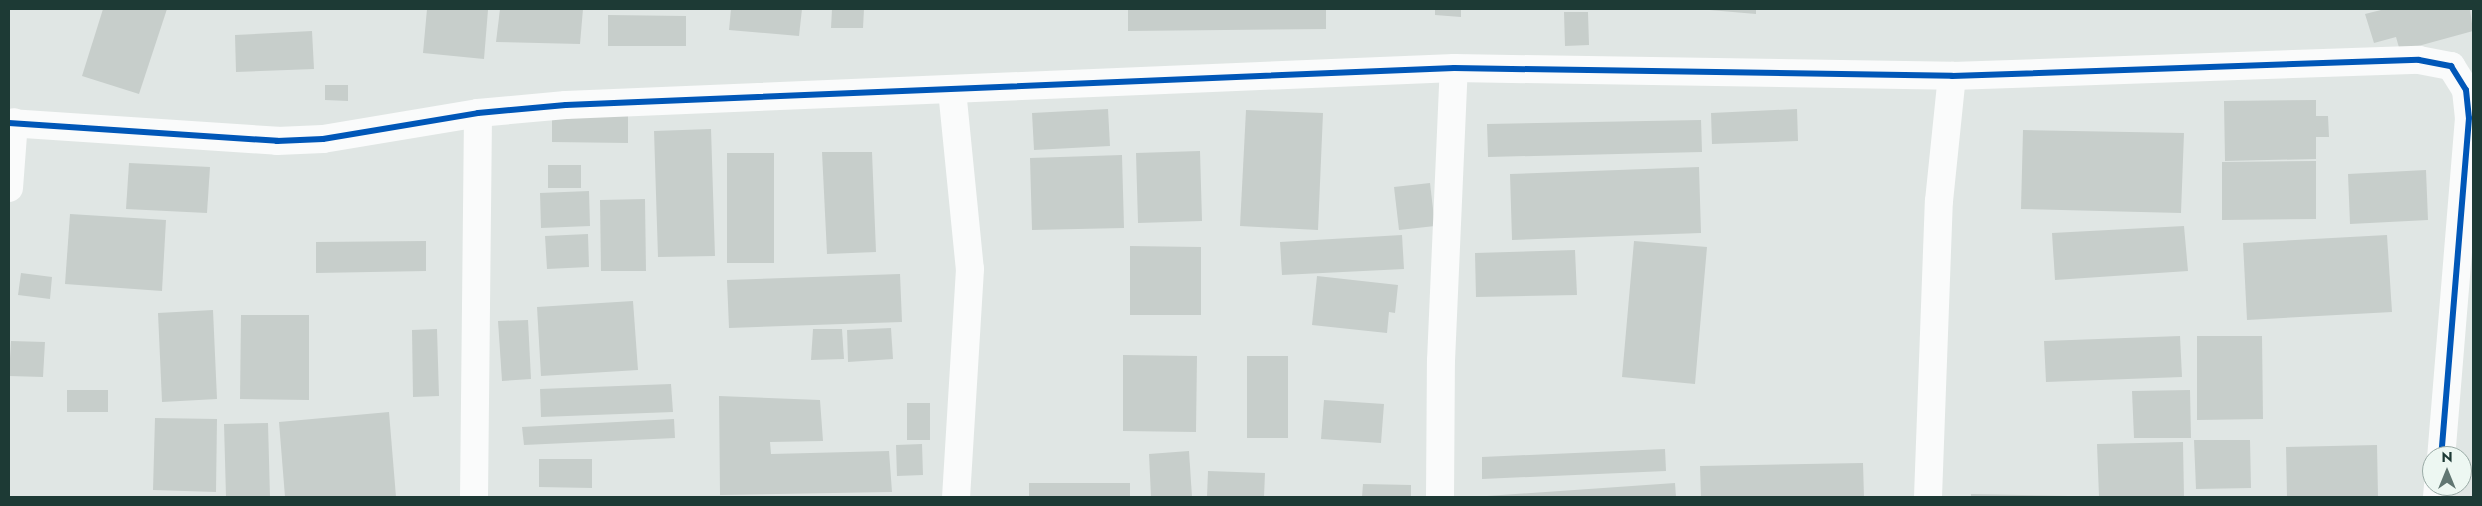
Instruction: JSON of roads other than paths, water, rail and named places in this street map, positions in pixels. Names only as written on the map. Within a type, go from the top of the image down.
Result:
[{"type":"street","points":[[9,188],[11,123],[277,141],[323,139],[478,113],[566,105],[1454,68],[1952,76],[2419,60],[2462,65],[2469,118],[2442,446]]},
{"type":"street","points":[[1440,497],[1441,361],[1454,68]]},
{"type":"street","points":[[1928,497],[1939,201],[1952,76]]},
{"type":"street","points":[[952,90],[970,269],[956,497]]},
{"type":"street","points":[[474,497],[478,113]]}]
